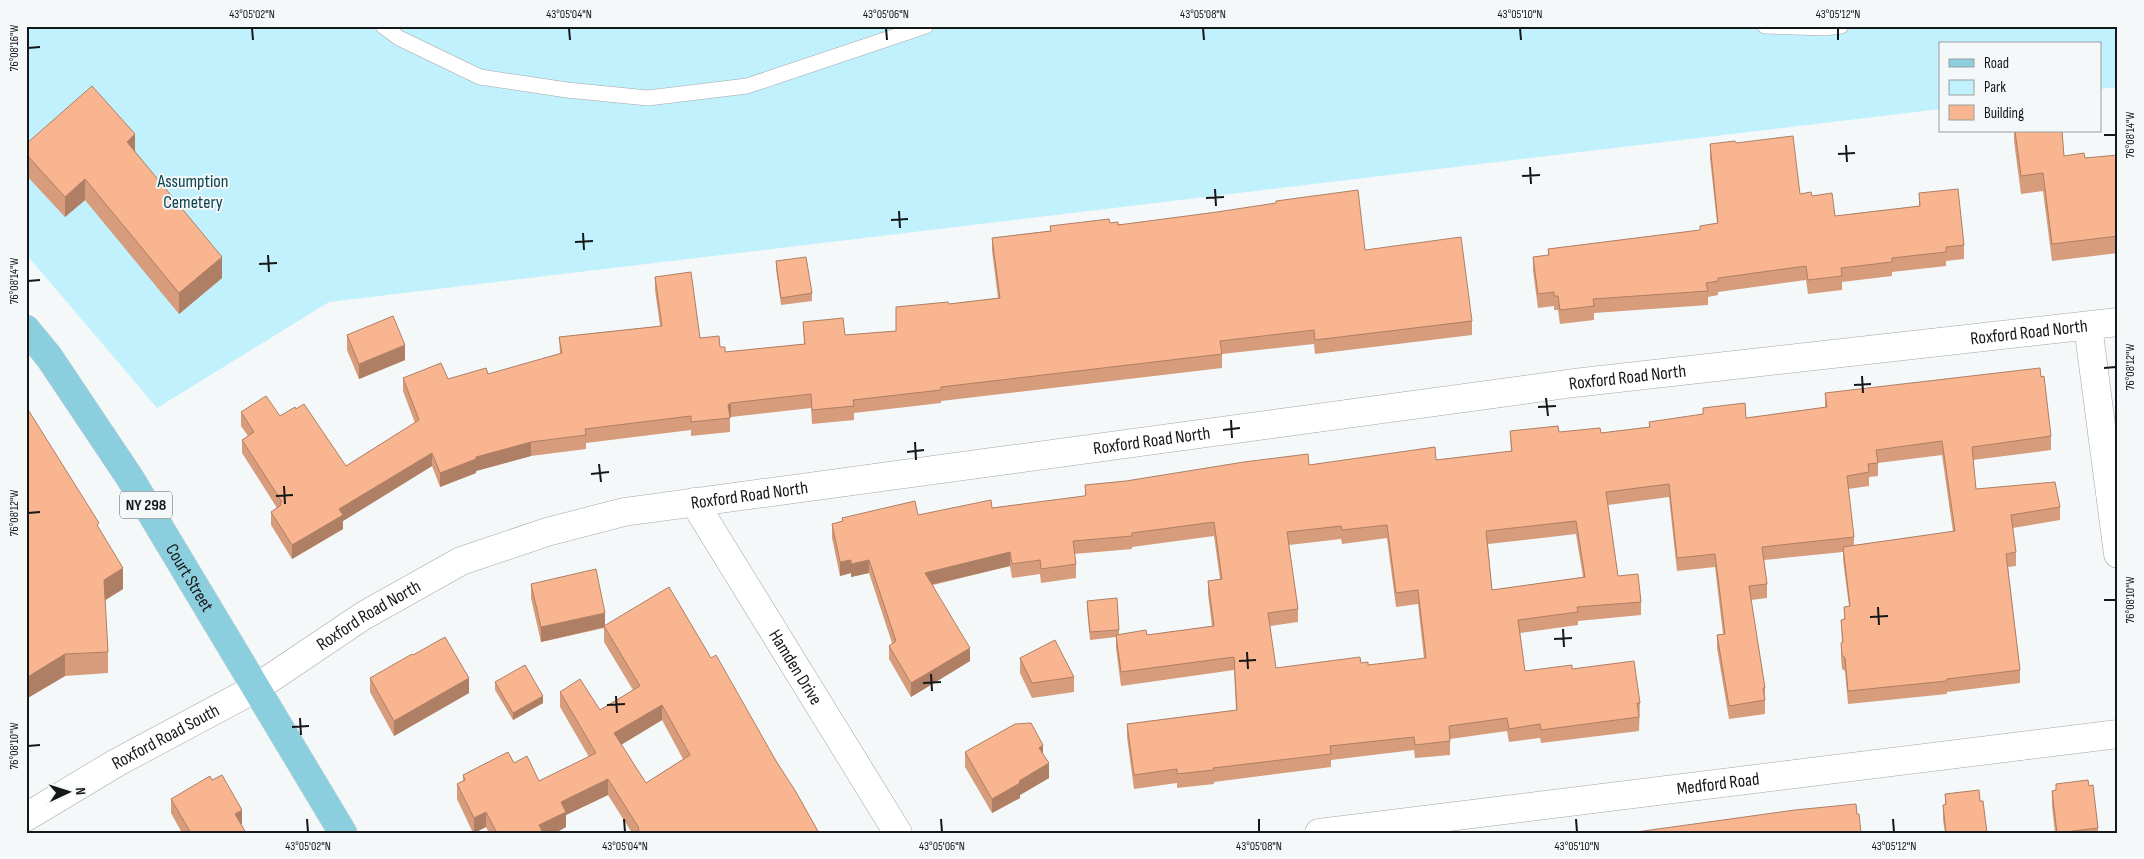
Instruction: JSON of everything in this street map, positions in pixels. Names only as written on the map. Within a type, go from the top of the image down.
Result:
[{"type":"main road","name":"Court Street","points":[[26,329],[49,357],[130,478],[343,833]]},
{"type":"street","name":"Roxford Road North","points":[[256,688],[363,616],[461,561],[547,532],[624,512],[1574,384],[2118,322]]},
{"type":"street","points":[[2088,326],[2118,554]]},
{"type":"street","name":"Hamden Drive","points":[[694,502],[898,833]]},
{"type":"street","name":"Roxford Road South","points":[[29,810],[256,688]]},
{"type":"street","name":"Medford Road","points":[[1319,833],[2118,734]]},
{"type":"lane","points":[[383,26],[399,38],[480,77],[567,90],[648,98],[747,86],[926,26]]},
{"type":"lane","points":[[1765,26],[1841,26]]},
{"type":"green space","name":"Assumption Cemetery","points":[[26,26],[2118,26],[2118,87],[2102,89],[2102,42],[1939,42],[1939,109],[329,302],[157,408],[26,254]]},
{"type":"building","points":[[92,86],[135,134],[127,142],[222,257],[179,293],[85,179],[65,197],[26,154],[26,144]]},
{"type":"building","points":[[2015,132],[2062,132],[2064,156],[2084,153],[2085,158],[2118,155],[2118,236],[2052,244],[2043,173],[2021,176]]},
{"type":"building","points":[[1793,136],[1800,194],[1811,192],[1812,196],[1832,193],[1835,216],[1920,206],[1919,193],[1958,189],[1964,245],[1946,247],[1946,252],[1892,258],[1892,262],[1841,268],[1842,276],[1808,280],[1806,266],[1718,278],[1718,281],[1706,283],[1708,291],[1593,299],[1594,306],[1560,310],[1558,296],[1554,296],[1554,292],[1538,294],[1533,257],[1549,255],[1548,249],[1700,230],[1700,226],[1718,223],[1710,144]]},
{"type":"building","points":[[1358,190],[1365,250],[1461,237],[1472,321],[1315,340],[1314,330],[1220,341],[1222,354],[941,387],[941,390],[853,400],[854,406],[812,410],[811,394],[731,403],[728,405],[730,418],[691,422],[691,416],[585,429],[586,435],[531,442],[476,457],[476,459],[440,473],[432,453],[339,509],[343,515],[292,545],[271,512],[281,505],[280,503],[282,502],[242,440],[254,432],[241,412],[266,396],[280,416],[304,404],[346,466],[419,420],[403,378],[441,363],[448,379],[486,368],[488,374],[562,353],[559,337],[662,326],[655,277],[691,272],[700,338],[719,336],[720,347],[725,347],[725,352],[805,344],[803,322],[843,318],[845,335],[896,331],[896,307],[948,302],[949,304],[1000,298],[992,238],[1051,231],[1050,226],[1109,219],[1110,223],[1118,222],[1118,225]]},
{"type":"building","points":[[806,257],[812,293],[781,298],[776,261]]},
{"type":"building","points":[[393,316],[405,345],[359,364],[347,335]]},
{"type":"building","points":[[2040,368],[2041,377],[2044,376],[2051,436],[1972,447],[1976,489],[2055,482],[2060,507],[2011,515],[2016,552],[2006,554],[2020,670],[1947,679],[1947,681],[1848,691],[1845,658],[1842,655],[1841,643],[1843,642],[1841,620],[1845,619],[1844,607],[1850,606],[1843,547],[1955,531],[1942,441],[1876,450],[1878,463],[1868,464],[1869,472],[1847,476],[1854,537],[1762,547],[1767,584],[1749,586],[1765,688],[1763,688],[1765,700],[1729,706],[1717,635],[1725,634],[1715,554],[1677,558],[1669,484],[1606,492],[1618,576],[1638,574],[1641,602],[1577,607],[1578,612],[1518,620],[1525,671],[1572,665],[1572,669],[1634,661],[1640,703],[1637,703],[1639,717],[1541,730],[1540,724],[1509,729],[1507,718],[1449,726],[1450,741],[1415,745],[1414,737],[1330,746],[1331,754],[1177,774],[1177,769],[1134,775],[1127,724],[1237,710],[1234,657],[1121,672],[1116,635],[1146,630],[1147,635],[1214,626],[1208,581],[1222,579],[1214,522],[1132,533],[1132,536],[1073,541],[1076,564],[1041,569],[1040,560],[1012,564],[1010,552],[925,573],[970,648],[911,683],[889,646],[896,641],[869,560],[851,564],[851,560],[840,562],[832,524],[843,521],[842,518],[915,501],[918,515],[991,500],[992,508],[1084,496],[1086,495],[1085,485],[1126,481],[1308,454],[1309,465],[1435,447],[1436,460],[1512,451],[1510,431],[1558,426],[1559,432],[1600,428],[1601,433],[1650,427],[1649,422],[1703,414],[1703,408],[1745,403],[1746,418],[1827,407],[1825,393]],"holes":[[[1576,521],[1585,577],[1492,590],[1486,531]],[[1387,525],[1396,593],[1418,590],[1426,658],[1368,665],[1368,662],[1361,663],[1360,657],[1276,668],[1268,613],[1298,609],[1287,532],[1341,526],[1342,530]]]},
{"type":"building","points":[[26,408],[99,523],[97,525],[123,568],[104,580],[108,652],[65,654],[26,678]]},
{"type":"building","points":[[596,569],[605,613],[541,627],[531,584]]},
{"type":"building","points":[[669,587],[711,658],[716,655],[819,833],[640,833],[639,828],[608,779],[561,802],[566,812],[539,825],[543,833],[497,833],[486,812],[474,818],[457,784],[465,780],[463,775],[508,752],[514,763],[527,756],[539,781],[596,753],[560,692],[580,679],[600,710],[640,686],[604,626]],"holes":[[[662,705],[690,755],[646,783],[614,733]]]},
{"type":"building","points":[[1117,598],[1119,630],[1090,632],[1087,601]]},
{"type":"building","points":[[445,637],[469,678],[394,721],[370,678]]},
{"type":"building","points":[[1055,640],[1074,677],[1032,683],[1020,658]]},
{"type":"building","points":[[525,665],[543,696],[513,713],[495,682]]},
{"type":"building","points":[[1031,723],[1043,745],[1039,748],[1049,763],[992,799],[965,752],[1015,724]]},
{"type":"building","points":[[222,775],[242,810],[235,814],[246,833],[191,833],[171,799],[210,776],[212,780]]},
{"type":"building","points":[[2088,780],[2089,786],[2093,785],[2098,828],[2057,833],[2052,791],[2056,790],[2056,784]]},
{"type":"building","points":[[1979,790],[1980,801],[1983,801],[1987,833],[1946,833],[1943,805],[1946,804],[1945,794]]},
{"type":"building","points":[[1856,804],[1861,833],[1629,833],[1795,810]]}]
